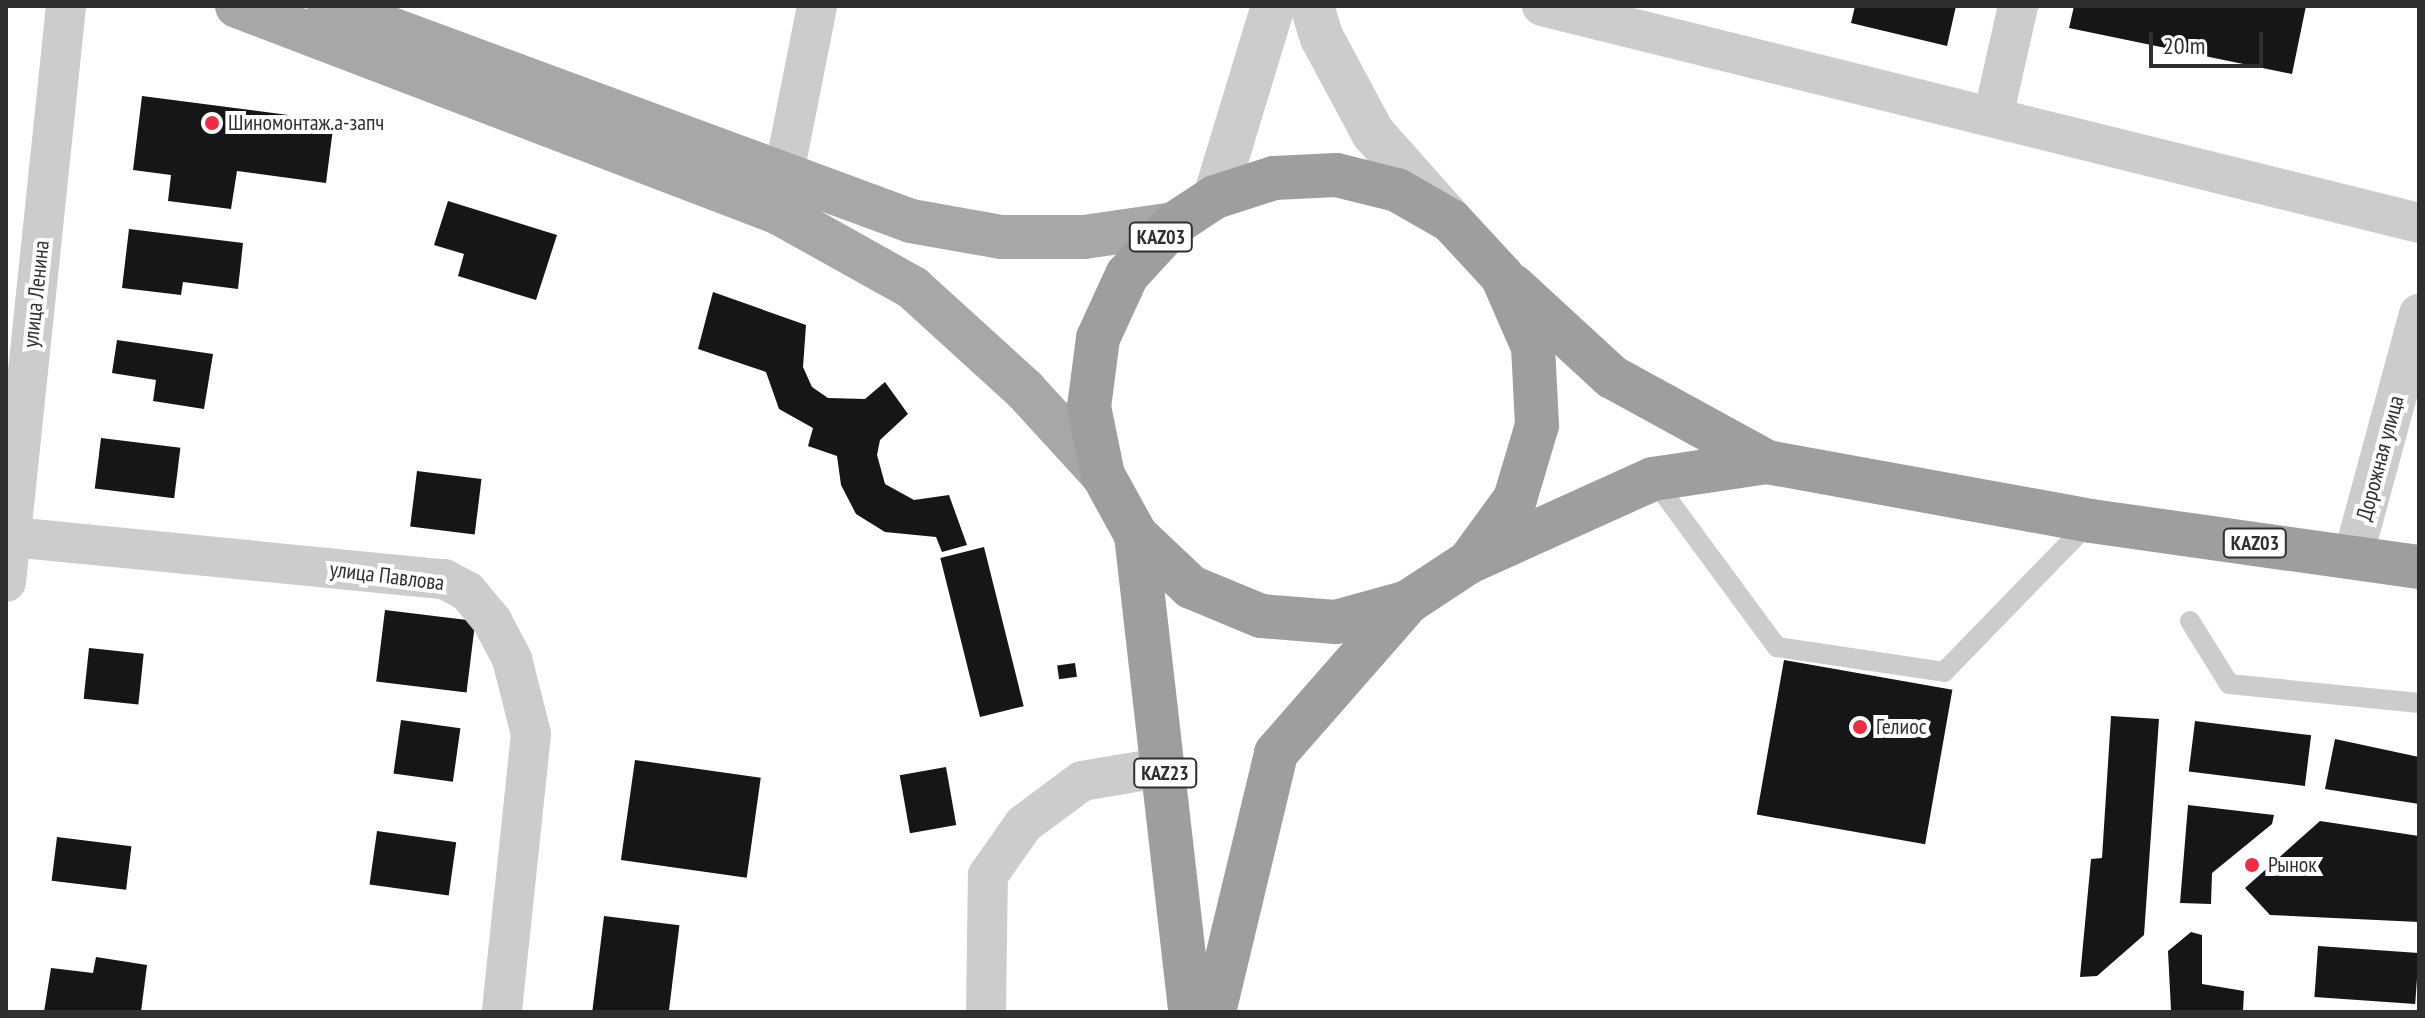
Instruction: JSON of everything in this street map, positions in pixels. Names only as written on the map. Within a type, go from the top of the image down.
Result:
[{"type":"highway","name":"KАZ03","points":[[1767,462],[1653,479],[1469,562],[1408,602],[1336,622],[1261,616],[1191,587],[1136,535],[1103,475],[1089,407],[1098,338],[1127,275],[1174,224],[1215,197],[1274,178],[1336,175],[1397,190],[1451,221],[1502,276],[1612,377],[1767,462],[2091,521],[2419,567]]},
{"type":"highway","name":"KАZ03","points":[[1469,562],[1515,499],[1537,425],[1533,347],[1502,276]]},
{"type":"highway","name":"KAZ23","points":[[1136,535],[1165,767],[1190,1012]]},
{"type":"highway","points":[[1214,1012],[1276,753],[1408,602]]},
{"type":"main road","name":"KАZ03","points":[[237,6],[779,213],[913,288],[1025,390],[1103,475]]},
{"type":"main road","name":"KАZ03","points":[[329,6],[783,178],[911,221],[1001,237],[1084,237],[1174,224]]},
{"type":"street","name":"улица Ленина","points":[[6,582],[66,6]]},
{"type":"street","points":[[783,178],[817,6]]},
{"type":"street","points":[[1215,197],[1273,6]]},
{"type":"street","points":[[1312,6],[1322,38],[1373,133],[1451,221]]},
{"type":"street","points":[[1542,6],[2419,223]]},
{"type":"street","points":[[1993,117],[2018,6]]},
{"type":"street","name":"Дорожная улица","points":[[2353,557],[2416,340]]},
{"type":"street","name":"улица Павлова","points":[[12,537],[444,579],[467,591],[492,621],[512,659],[531,734],[502,1012]]},
{"type":"street","points":[[986,1012],[988,875],[1024,824],[1082,781],[1165,767]]},
{"type":"lane","points":[[1653,479],[1777,647],[1944,672],[2091,521]]},
{"type":"lane","points":[[2190,621],[2229,684],[2419,703]]},
{"type":"building","points":[[1855,6],[1956,6],[1947,46],[1851,23]]},
{"type":"building","points":[[2074,6],[2306,6],[2292,74],[2069,28]]},
{"type":"building","points":[[142,96],[334,121],[326,183],[237,171],[231,209],[168,201],[171,175],[133,170]]},
{"type":"building","points":[[448,201],[557,235],[536,300],[458,276],[464,254],[434,245]]},
{"type":"building","points":[[129,229],[243,243],[238,289],[183,282],[181,295],[122,288]]},
{"type":"building","points":[[713,292],[806,325],[803,367],[812,387],[828,398],[865,399],[885,382],[908,414],[880,440],[877,455],[885,484],[914,500],[949,495],[967,545],[942,552],[936,537],[885,532],[856,514],[841,485],[837,456],[808,446],[813,428],[779,409],[766,372],[698,349]]},
{"type":"building","points":[[117,340],[213,354],[204,409],[153,401],[156,380],[112,373]]},
{"type":"building","points":[[101,438],[180,448],[174,498],[95,489]]},
{"type":"building","points":[[417,471],[482,479],[475,535],[410,527]]},
{"type":"building","points":[[984,547],[1024,706],[980,717],[940,558]]},
{"type":"building","points":[[385,610],[475,621],[467,693],[376,681]]},
{"type":"building","points":[[89,648],[144,654],[138,704],[84,699]]},
{"type":"building","points":[[1784,660],[1952,690],[1925,844],[1757,815]]},
{"type":"building","points":[[1075,663],[1077,677],[1059,679],[1057,666]]},
{"type":"building","points":[[2111,716],[2159,719],[2144,935],[2097,976],[2080,977],[2091,859],[2102,858]]},
{"type":"building","points":[[401,720],[460,728],[453,782],[393,773]]},
{"type":"building","points":[[2195,721],[2311,735],[2305,786],[2189,772]]},
{"type":"building","points":[[2335,739],[2419,757],[2419,804],[2325,789]]},
{"type":"building","points":[[635,760],[761,778],[747,878],[621,860]]},
{"type":"building","points":[[946,767],[956,825],[910,833],[900,775]]},
{"type":"building","points":[[2188,805],[2274,815],[2272,824],[2212,873],[2211,904],[2180,903]]},
{"type":"building","points":[[2320,821],[2419,836],[2419,922],[2270,915],[2245,888]]},
{"type":"building","points":[[377,831],[456,842],[449,896],[369,884]]},
{"type":"building","points":[[57,837],[131,846],[126,890],[52,881]]},
{"type":"building","points":[[604,916],[679,925],[669,1012],[592,1012]]},
{"type":"building","points":[[2191,932],[2202,935],[2202,984],[2244,991],[2243,1012],[2171,1010],[2168,951]]},
{"type":"building","points":[[2318,946],[2419,953],[2415,1004],[2314,997]]},
{"type":"building","points":[[96,957],[147,965],[141,1012],[44,1012],[51,968],[93,973]]},
{"type":"place","name":"Шиномонтаж.а-запч","points":[[212,123]]},
{"type":"place","name":"Гелиос","points":[[1860,727]]},
{"type":"place","name":"Рынок","points":[[2252,865]]}]
